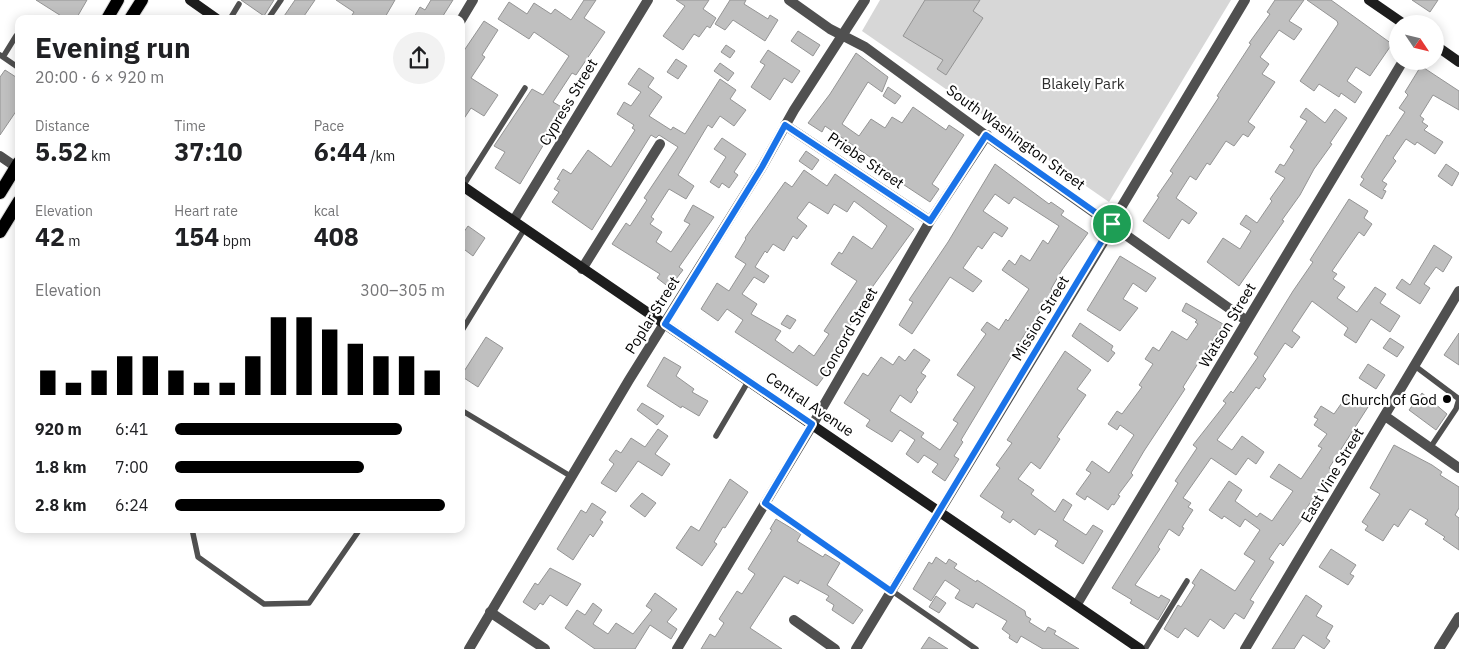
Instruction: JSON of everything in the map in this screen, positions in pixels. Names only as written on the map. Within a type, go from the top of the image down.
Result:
[{"type":"main road","points":[[109,15],[118,0]]},
{"type":"main road","points":[[133,15],[142,0]]},
{"type":"main road","points":[[0,193],[15,167]]},
{"type":"main road","points":[[0,232],[15,208]]},
{"type":"street","points":[[190,0],[211,15]]},
{"type":"street","points":[[464,15],[473,0]]},
{"type":"street","name":"Cypress Street","points":[[514,220],[648,0]]},
{"type":"street","name":"South Washington Street","points":[[789,0],[830,29],[865,46],[986,135],[1247,321]]},
{"type":"street","name":"Poplar Street","points":[[469,649],[762,167],[785,125],[865,0]]},
{"type":"street","name":"Mission Street","points":[[856,649],[940,513],[1245,0]]},
{"type":"street","points":[[1369,0],[1391,15]]},
{"type":"street","points":[[1444,51],[1459,62]]},
{"type":"street","name":"Watson Street","points":[[1077,604],[1398,70]]},
{"type":"street","name":"Priebe Street","points":[[785,125],[930,221]]},
{"type":"street","name":"Concord Street","points":[[677,649],[812,424],[930,221],[986,135]]},
{"type":"street","points":[[582,269],[660,144]]},
{"type":"street","points":[[0,156],[15,163]]},
{"type":"street","name":"Central Avenue","points":[[465,188],[514,220],[582,269],[749,380],[940,513],[1077,604],[1140,649]]},
{"type":"street","name":"East Vine Street","points":[[1245,649],[1459,291]]},
{"type":"street","points":[[1385,416],[1459,468]]},
{"type":"street","points":[[490,612],[545,649]]},
{"type":"street","points":[[1439,649],[1459,617]]},
{"type":"street","points":[[794,620],[835,649]]},
{"type":"lane","points":[[271,15],[281,0]]},
{"type":"lane","points":[[232,15],[239,4]]},
{"type":"lane","points":[[15,37],[1,56],[15,65]]},
{"type":"lane","points":[[465,181],[525,88]]},
{"type":"lane","points":[[465,326],[525,228]]},
{"type":"lane","points":[[1415,366],[1459,399],[1456,409],[1430,448]]},
{"type":"lane","points":[[716,436],[749,380]]},
{"type":"lane","points":[[465,412],[572,477]]},
{"type":"lane","points":[[765,503],[976,649]]},
{"type":"lane","points":[[193,533],[198,557],[264,604],[309,603],[357,533]]},
{"type":"lane","points":[[1146,649],[1187,581]]},
{"type":"green space","name":"Blakely Park","points":[[880,0],[1231,0],[1109,202],[862,31]]},
{"type":"building","points":[[36,0],[87,0],[78,15],[60,15]]},
{"type":"building","points":[[241,0],[274,0],[265,15]]},
{"type":"building","points":[[295,0],[315,0],[305,15],[285,15]]},
{"type":"building","points":[[336,0],[395,0],[386,15],[352,15],[354,12]]},
{"type":"building","points":[[431,0],[453,0],[444,15],[415,15],[420,7],[425,10]]},
{"type":"building","points":[[584,0],[596,0],[584,18],[605,32],[576,75],[572,73],[553,102],[565,109],[520,184],[495,168],[505,152],[494,146],[532,89],[543,95],[569,56],[534,32],[529,39],[498,19],[509,2],[527,14],[534,3],[551,14],[555,9],[571,20]]},
{"type":"building","points":[[676,0],[709,0],[703,9],[716,18],[710,28],[707,26],[699,37],[694,34],[683,50],[663,36],[685,6]]},
{"type":"building","points":[[730,0],[746,0],[744,4],[768,19],[770,15],[778,20],[765,41],[733,20],[725,30],[715,24]]},
{"type":"building","points":[[925,0],[980,0],[973,11],[983,18],[946,75],[937,69],[943,60],[903,36]]},
{"type":"building","points":[[1275,0],[1304,0],[1289,21],[1302,29],[1294,40],[1279,30],[1260,57],[1269,64],[1262,74],[1275,82],[1248,122],[1255,127],[1248,137],[1243,134],[1234,146],[1226,141],[1210,165],[1207,163],[1196,180],[1190,176],[1176,198],[1197,213],[1189,224],[1182,219],[1169,239],[1143,221],[1173,173],[1170,171],[1219,97],[1217,96],[1251,44],[1249,43],[1270,14],[1267,12]]},
{"type":"building","points":[[1307,0],[1331,0],[1389,42],[1389,48],[1370,76],[1356,67],[1347,81],[1362,92],[1355,103],[1341,93],[1339,97],[1319,84],[1314,91],[1300,81],[1338,24],[1337,21]]},
{"type":"building","points":[[1412,0],[1438,0],[1430,12]]},
{"type":"building","points":[[484,21],[498,30],[482,55],[485,57],[471,78],[498,95],[484,116],[471,108],[465,117],[465,49]]},
{"type":"building","points":[[798,31],[820,45],[813,56],[791,41]]},
{"type":"building","points":[[726,45],[735,51],[730,58],[721,52]]},
{"type":"building","points":[[768,50],[800,71],[792,83],[784,78],[770,100],[751,87],[765,65],[760,62]]},
{"type":"building","points":[[856,53],[888,77],[882,92],[868,82],[842,124],[859,136],[871,119],[885,128],[892,117],[902,123],[913,107],[946,130],[949,125],[964,135],[932,184],[939,189],[930,202],[889,175],[891,172],[825,126],[822,132],[808,123],[830,94]]},
{"type":"building","points":[[676,59],[687,66],[678,79],[667,72]]},
{"type":"building","points":[[720,63],[734,73],[728,81],[714,71]]},
{"type":"building","points":[[639,68],[654,78],[648,87],[662,97],[649,116],[671,130],[673,127],[685,134],[720,79],[736,90],[730,99],[746,110],[734,126],[720,116],[712,128],[708,125],[678,175],[694,186],[686,199],[669,189],[651,217],[654,219],[650,224],[662,232],[656,242],[671,252],[690,224],[684,221],[693,205],[714,217],[679,267],[683,270],[676,279],[680,281],[674,291],[657,278],[660,274],[612,244],[626,223],[630,226],[647,200],[644,198],[678,147],[659,135],[656,138],[651,135],[592,230],[552,202],[559,192],[554,189],[560,180],[557,179],[563,169],[571,174],[588,150],[611,167],[635,130],[632,128],[634,125],[617,114],[624,102],[631,106],[641,92],[628,84]]},
{"type":"building","points":[[5,70],[15,76],[15,113],[0,135],[0,77]]},
{"type":"building","points":[[1419,70],[1427,70],[1459,91],[1459,110],[1433,95],[1420,116],[1424,119],[1422,122],[1428,126],[1424,130],[1443,142],[1435,154],[1417,142],[1415,145],[1406,139],[1393,158],[1396,161],[1382,181],[1387,184],[1383,190],[1386,191],[1382,199],[1360,185],[1364,179],[1361,177],[1387,135],[1389,136],[1405,112],[1399,108],[1408,95],[1405,92]]},
{"type":"building","points":[[888,87],[901,96],[895,104],[883,96]]},
{"type":"building","points":[[1306,108],[1325,123],[1335,109],[1347,118],[1330,143],[1332,144],[1314,169],[1300,195],[1282,220],[1284,221],[1239,286],[1207,262],[1223,238],[1240,249],[1251,231],[1240,224],[1246,215],[1257,223],[1272,201],[1270,199],[1285,178],[1275,172],[1280,164],[1284,166],[1294,150],[1290,147],[1307,121],[1300,117]]},
{"type":"building","points":[[722,138],[746,154],[734,172],[738,175],[729,188],[722,183],[719,188],[710,182],[726,157],[714,149]]},
{"type":"building","points":[[806,151],[819,160],[812,170],[799,161]]},
{"type":"building","points":[[995,164],[1049,204],[1051,202],[1064,211],[1061,215],[1088,233],[1062,270],[1051,289],[1054,291],[1026,332],[961,440],[963,442],[954,456],[959,459],[945,481],[932,472],[938,464],[924,455],[918,463],[906,454],[915,440],[900,430],[892,442],[866,426],[870,420],[844,403],[863,373],[868,376],[881,357],[893,365],[899,356],[905,361],[914,349],[930,360],[921,373],[926,376],[916,390],[918,392],[911,403],[900,395],[890,411],[924,433],[921,437],[940,450],[958,423],[953,420],[975,387],[957,375],[986,334],[981,330],[987,322],[999,330],[1006,319],[1008,321],[1029,289],[1002,270],[1009,260],[1015,265],[1021,255],[1030,261],[1043,240],[1048,244],[1059,226],[1014,197],[1009,204],[995,194],[983,211],[1008,228],[1002,237],[994,232],[982,249],[978,246],[963,268],[982,281],[973,292],[950,277],[912,334],[899,325],[913,302],[909,300],[948,242]]},
{"type":"building","points":[[1446,164],[1459,173],[1452,186],[1438,176]]},
{"type":"building","points":[[804,170],[827,186],[835,174],[914,229],[868,293],[854,320],[837,345],[840,347],[825,367],[829,370],[817,386],[735,332],[743,320],[727,309],[718,321],[701,309],[717,283],[729,291],[746,264],[735,257],[745,238],[785,182],[792,187]],"holes":[[[854,201],[887,226],[872,249],[853,236],[842,254],[839,252],[831,264],[857,281],[824,331],[829,334],[814,356],[799,345],[793,353],[775,340],[781,331],[751,314],[757,304],[742,294],[754,277],[764,283],[769,276],[755,267],[765,251],[767,253],[773,244],[784,251],[793,236],[797,239],[807,226],[797,218],[809,202],[828,214],[834,204],[847,212]]]},
{"type":"building","points":[[1349,199],[1368,211],[1364,218],[1372,224],[1364,236],[1359,232],[1332,271],[1337,274],[1333,279],[1345,287],[1337,298],[1357,312],[1375,287],[1386,294],[1380,303],[1400,316],[1390,332],[1371,319],[1356,343],[1344,335],[1348,328],[1312,301],[1292,331],[1300,337],[1292,348],[1285,343],[1263,376],[1266,379],[1259,389],[1256,387],[1217,440],[1232,450],[1242,436],[1264,452],[1256,464],[1248,458],[1236,475],[1211,458],[1183,498],[1191,503],[1188,507],[1193,510],[1182,527],[1184,528],[1179,536],[1169,529],[1158,547],[1160,549],[1135,585],[1159,598],[1161,595],[1170,600],[1158,620],[1130,603],[1132,600],[1112,588],[1178,483],[1175,481],[1197,448],[1193,445],[1226,403],[1223,401],[1231,391],[1233,393],[1258,357],[1254,354],[1313,262],[1310,260]]},
{"type":"building","points":[[468,226],[485,238],[473,256],[465,250],[465,230]]},
{"type":"building","points":[[1434,245],[1452,257],[1443,272],[1436,267],[1424,284],[1430,288],[1420,304],[1396,288],[1402,279],[1410,285]]},
{"type":"building","points":[[1120,256],[1156,278],[1146,292],[1133,283],[1123,299],[1138,308],[1120,331],[1087,310]]},
{"type":"building","points":[[1186,303],[1223,324],[1183,387],[1185,389],[1144,451],[1131,473],[1133,475],[1118,495],[1120,496],[1114,505],[1112,504],[1108,510],[1087,496],[1085,500],[1076,494],[1091,473],[1086,470],[1092,461],[1109,473],[1134,435],[1120,425],[1117,430],[1108,424],[1117,411],[1122,414],[1142,387],[1139,385],[1153,364],[1145,359],[1153,347],[1159,351],[1172,331],[1187,340],[1198,324],[1195,322],[1197,320],[1182,311]]},
{"type":"building","points":[[787,315],[796,320],[790,329],[781,324]]},
{"type":"building","points":[[1080,323],[1113,346],[1111,350],[1115,353],[1108,362],[1072,336]]},
{"type":"building","points":[[1459,333],[1459,365],[1444,355]]},
{"type":"building","points":[[486,337],[503,348],[478,387],[465,379],[465,370]]},
{"type":"building","points":[[1390,338],[1404,347],[1397,357],[1383,348]]},
{"type":"building","points":[[1065,351],[1091,370],[1077,389],[1086,395],[1057,437],[1060,439],[1040,469],[1031,462],[1018,479],[1034,490],[1031,494],[1055,512],[1063,499],[1072,505],[1063,520],[1086,535],[1093,525],[1103,531],[1083,564],[1055,546],[1058,541],[1039,529],[1035,535],[1013,519],[1010,523],[1001,517],[1004,512],[980,496],[1000,468],[996,465],[1012,443],[1007,440]]},
{"type":"building","points":[[664,357],[681,367],[676,376],[694,389],[692,392],[708,401],[699,416],[682,406],[681,408],[647,386]]},
{"type":"building","points":[[1368,364],[1385,375],[1376,389],[1359,378]]},
{"type":"building","points":[[1422,393],[1447,414],[1436,430],[1409,410]]},
{"type":"building","points":[[1348,394],[1368,407],[1329,468],[1332,470],[1304,512],[1306,514],[1283,546],[1280,543],[1269,559],[1274,562],[1250,600],[1254,602],[1244,619],[1235,613],[1224,629],[1210,619],[1198,637],[1185,628],[1178,638],[1164,629],[1178,605],[1181,607],[1195,585],[1192,583],[1201,569],[1235,591],[1255,561],[1244,554],[1260,530],[1245,519],[1240,527],[1224,516],[1222,519],[1209,510],[1229,481],[1242,490],[1235,501],[1257,517],[1260,513],[1272,521],[1293,491],[1270,477],[1279,464],[1301,479],[1322,448],[1318,446],[1327,434],[1314,425],[1318,419],[1314,417],[1321,406],[1334,414]]},
{"type":"building","points":[[642,403],[664,416],[657,425],[637,410]]},
{"type":"building","points":[[658,429],[668,436],[655,454],[670,464],[662,476],[638,461],[616,492],[601,483],[614,464],[609,460],[616,450],[621,453],[631,438],[645,447]]},
{"type":"building","points":[[1394,445],[1432,465],[1442,472],[1440,475],[1459,487],[1459,508],[1455,515],[1459,518],[1459,550],[1443,539],[1445,537],[1425,524],[1428,520],[1410,509],[1398,527],[1394,524],[1383,541],[1365,530],[1368,526],[1362,522],[1380,494],[1370,488]]},
{"type":"building","points":[[730,479],[748,492],[725,528],[723,527],[714,542],[717,544],[702,566],[676,548],[691,526],[699,531]]},
{"type":"building","points":[[642,493],[656,503],[645,517],[630,506]]},
{"type":"building","points":[[592,503],[606,512],[600,520],[603,522],[593,537],[590,534],[573,560],[557,549],[581,510],[586,513]]},
{"type":"building","points":[[776,519],[801,534],[797,541],[823,557],[825,554],[840,563],[827,585],[863,610],[853,624],[832,610],[834,605],[826,600],[829,596],[800,580],[798,584],[784,576],[750,628],[782,649],[701,649],[710,634],[715,637],[724,623],[719,619],[737,591],[742,594],[755,574],[748,569],[772,530],[770,529]]},
{"type":"building","points":[[1331,549],[1356,565],[1350,574],[1354,576],[1348,585],[1319,567]]},
{"type":"building","points":[[936,557],[946,564],[949,559],[957,564],[954,568],[976,582],[977,580],[1025,611],[1026,616],[1031,619],[1029,622],[1045,632],[1048,627],[1056,631],[1054,634],[1079,649],[1043,649],[1021,636],[1017,643],[1009,638],[1010,635],[1002,629],[1007,621],[976,603],[973,608],[955,598],[960,590],[945,580],[931,601],[913,589],[929,562],[932,564]]},
{"type":"building","points":[[550,568],[581,584],[567,606],[550,595],[543,605],[540,603],[535,610],[523,602],[535,583],[538,585]]},
{"type":"building","points":[[655,593],[677,609],[667,622],[677,629],[671,639],[650,625],[635,649],[595,649],[565,628],[577,610],[585,615],[593,603],[602,610],[593,624],[608,634],[616,623],[633,634],[652,610],[646,606]]},
{"type":"building","points":[[1306,595],[1322,606],[1316,616],[1333,626],[1326,638],[1330,641],[1324,649],[1303,635],[1294,649],[1272,649]]},
{"type":"building","points":[[936,596],[946,603],[939,613],[929,607]]},
{"type":"building","points":[[929,637],[948,649],[921,649]]},
{"type":"place","name":"Church of God","points":[[1447,399]]},
{"type":"route","points":[[785,125],[930,221],[986,135],[1112,224],[1107,236],[891,591],[765,503],[812,424],[665,324],[762,167],[785,125]]}]
